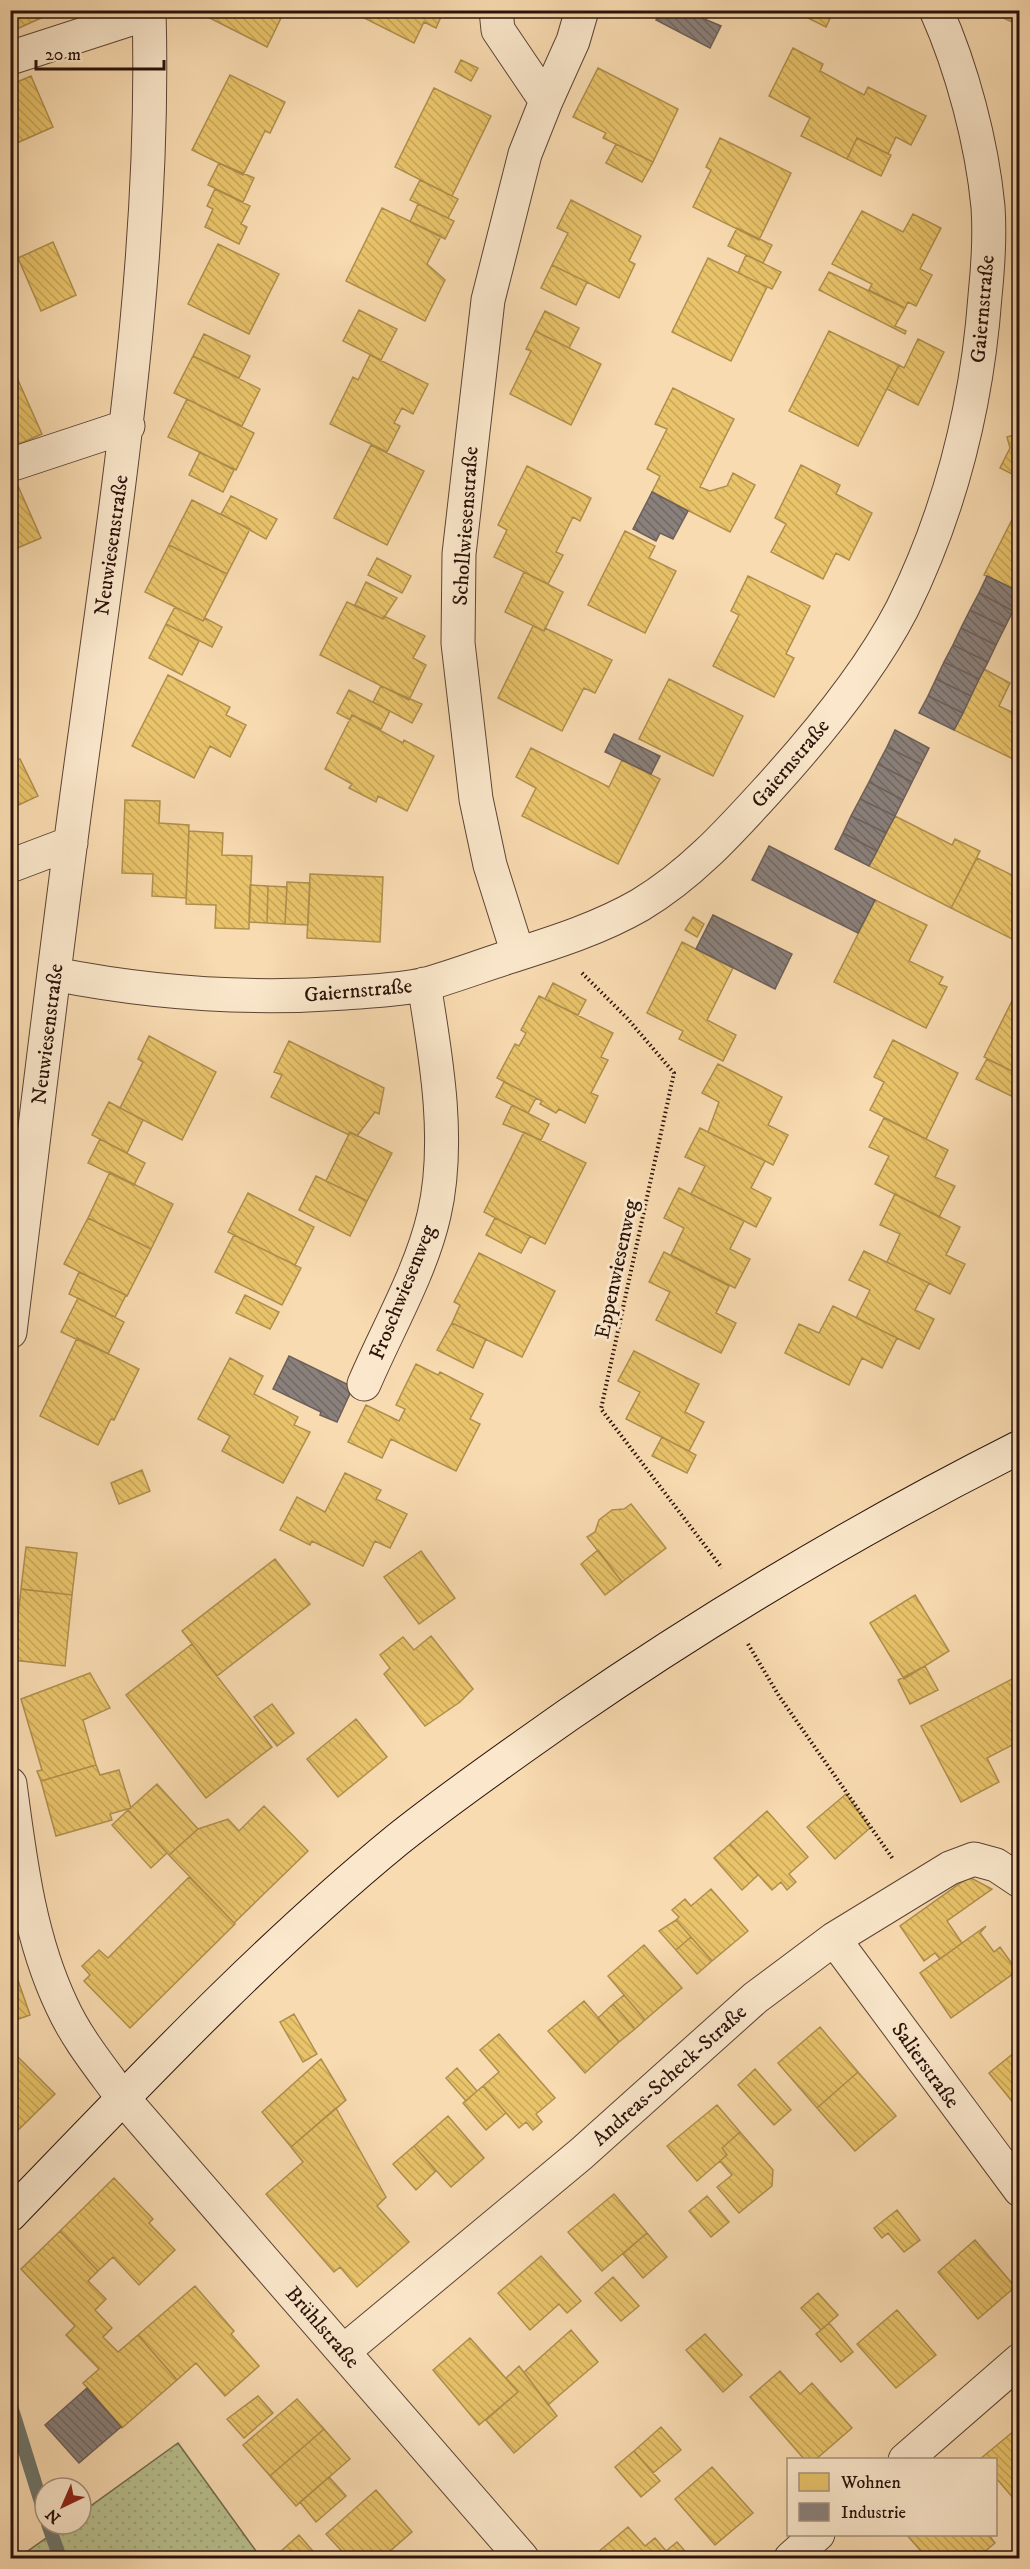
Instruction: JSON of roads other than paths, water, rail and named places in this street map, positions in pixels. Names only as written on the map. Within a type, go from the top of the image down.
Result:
[{"type":"street","points":[[496,10],[498,30],[546,101]]},
{"type":"street","name":"Schollwiesenstraße","points":[[518,954],[490,865],[476,799],[458,643],[459,554],[466,474],[488,300],[525,154],[573,41],[582,10]]},
{"type":"street","name":"Gaiernstraße","points":[[54,974],[100,983],[203,995],[306,996],[424,984],[598,926],[641,904],[688,871],[717,846],[795,760],[850,690],[901,612],[932,542],[961,458],[983,333],[988,207],[974,128],[950,42],[936,10]]},
{"type":"street","name":"Neuwiesenstraße","points":[[10,57],[149,12],[150,165],[142,293],[128,426],[71,843],[10,1332]]},
{"type":"street","points":[[10,465],[128,426]]},
{"type":"street","points":[[10,866],[71,843]]},
{"type":"street","name":"Froschwiesenweg","points":[[364,1384],[420,1256],[434,1215],[441,1141],[441,1102],[424,984]]},
{"type":"street","points":[[10,2215],[122,2097],[327,1900],[397,1840],[465,1787],[727,1609],[946,1484],[1020,1447]]},
{"type":"street","points":[[10,1784],[30,1911],[50,1976],[62,2006],[82,2043],[122,2097]]},
{"type":"street","name":"Andreas-Scheck-Straße","points":[[344,2351],[580,2154],[755,1998],[834,1939],[950,1868],[974,1859],[996,1865],[1020,1881]]},
{"type":"street","name":"Salierstraße","points":[[834,1939],[1020,2190]]},
{"type":"street","name":"Brühlstraße","points":[[122,2097],[522,2559]]},
{"type":"street","points":[[907,2458],[1020,2360]]},
{"type":"street","points":[[791,2559],[817,2536]]},
{"type":"waterway","points":[[10,2403],[33,2477]]},
{"type":"waterway","points":[[52,2536],[60,2558]]}]
